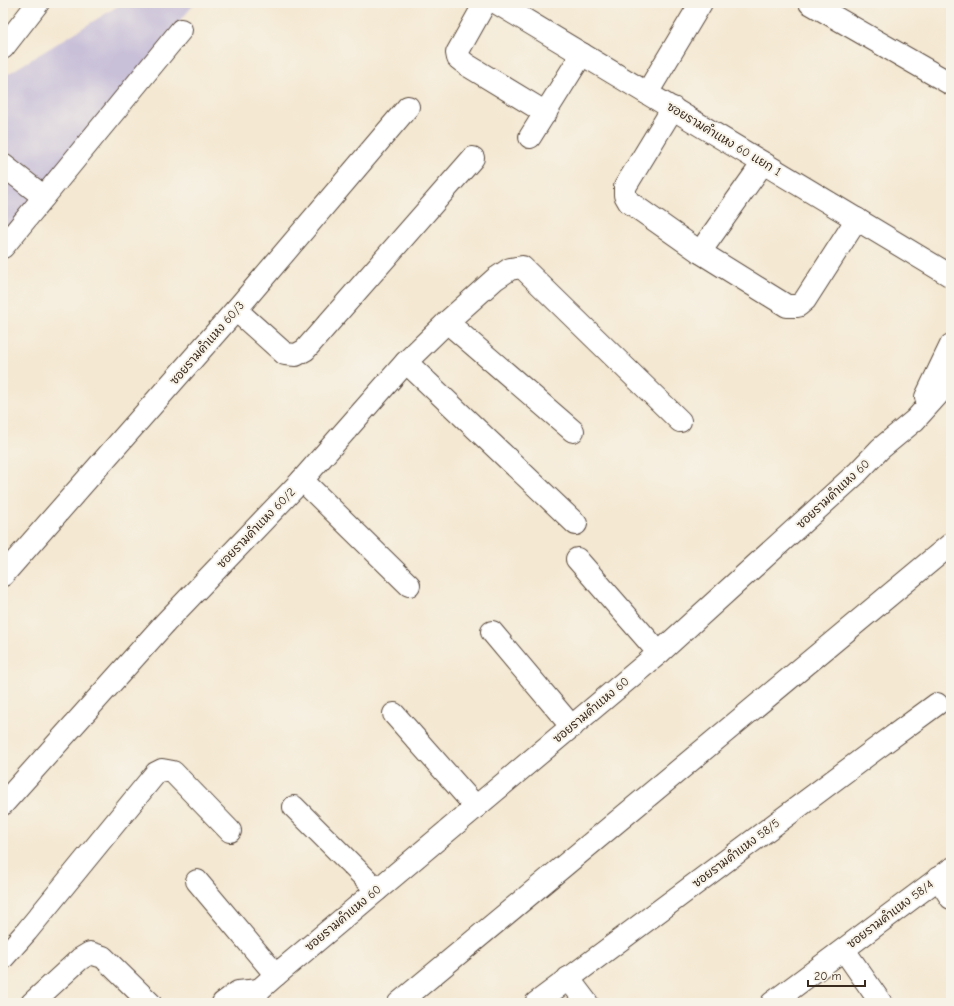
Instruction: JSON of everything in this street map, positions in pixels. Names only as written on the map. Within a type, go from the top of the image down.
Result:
[{"type":"street","points":[[6,38],[38,3]]},
{"type":"street","points":[[485,3],[457,53],[458,58],[546,113]]},
{"type":"street","name":"ซอยรามคำแหง 60 แยก 1","points":[[497,3],[951,276]]},
{"type":"street","points":[[647,93],[700,3]]},
{"type":"street","points":[[810,3],[951,84]]},
{"type":"street","points":[[3,247],[181,30]]},
{"type":"street","points":[[530,137],[582,54]]},
{"type":"street","name":"ซอยรามคำแหง 60/3","points":[[3,575],[236,310],[408,107]]},
{"type":"street","points":[[673,108],[625,187],[625,195],[629,202],[700,252],[787,306],[798,306],[805,300],[857,219]]},
{"type":"street","points":[[236,310],[285,354],[296,355],[305,350],[473,158]]},
{"type":"street","points":[[700,252],[763,163]]},
{"type":"street","points":[[3,165],[44,197]]},
{"type":"street","name":"ซอยรามคำแหง 60/2","points":[[3,804],[166,622],[302,480],[406,362],[447,322],[495,279],[510,269],[522,267],[680,420]]},
{"type":"street","points":[[447,322],[573,431]]},
{"type":"street","name":"ซอยรามคำแหง 60","points":[[915,420],[951,345]]},
{"type":"street","points":[[406,362],[576,524]]},
{"type":"street","name":"ซอยรามคำแหง 60","points":[[223,1003],[238,992],[257,996],[276,975],[659,653],[857,473],[880,449],[915,420],[951,380]]},
{"type":"street","points":[[302,480],[409,585]]},
{"type":"street","points":[[399,1003],[951,544]]},
{"type":"street","points":[[577,559],[659,653]]},
{"type":"street","points":[[492,632],[572,727]]},
{"type":"street","name":"ซอยรามคำแหง 58/5","points":[[536,1003],[937,704]]},
{"type":"street","points":[[394,714],[476,807]]},
{"type":"street","points":[[3,958],[27,931],[156,773],[162,770],[173,772],[230,831]]},
{"type":"street","points":[[294,807],[377,890]]},
{"type":"street","points":[[945,873],[951,898]]},
{"type":"street","name":"ซอยรามคำแหง 58/4","points":[[772,1003],[945,873]]},
{"type":"street","points":[[196,881],[276,975]]},
{"type":"street","points":[[844,950],[881,1003]]},
{"type":"street","points":[[32,1003],[80,959],[90,953],[103,957],[150,1003]]},
{"type":"street","points":[[568,978],[587,1003]]},
{"type":"shaded area","points":[[123,3],[195,3],[3,235],[3,77]]}]
